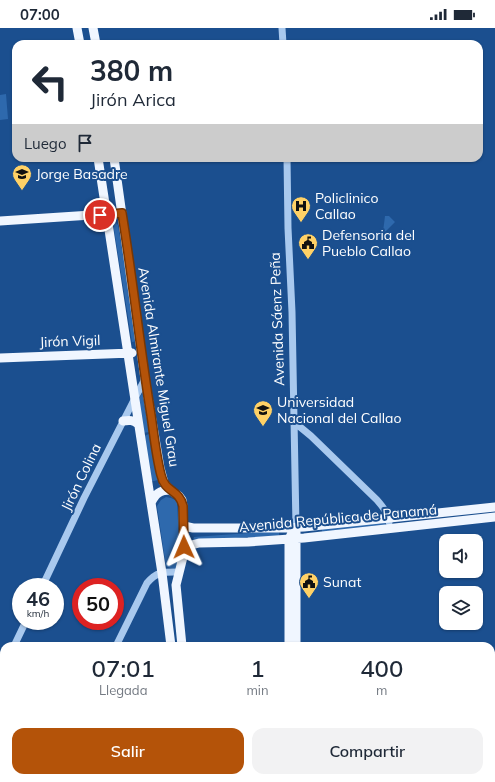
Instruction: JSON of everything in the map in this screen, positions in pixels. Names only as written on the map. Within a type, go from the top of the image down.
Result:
[{"type":"main road","points":[[77,28],[79,40]]},
{"type":"main road","points":[[93,28],[95,40]]},
{"type":"main road","name":"Avenida Almirante Miguel Grau","points":[[99,162],[138,424],[152,503],[171,642]]},
{"type":"main road","name":"Avenida Almirante Miguel Grau","points":[[115,162],[145,379],[161,477],[170,490],[176,493],[182,500],[183,506],[184,553],[178,572],[176,585],[182,642]]},
{"type":"main road","points":[[0,221],[122,213]]},
{"type":"main road","name":"Jirón Vigil","points":[[0,358],[142,352]]},
{"type":"main road","points":[[123,421],[134,421],[138,424]]},
{"type":"main road","points":[[141,439],[147,434],[151,433],[154,435]]},
{"type":"main road","points":[[152,503],[154,497],[158,493],[164,490],[170,490]]},
{"type":"main road","name":"Avenida República de Panamá","points":[[184,526],[193,528],[296,527],[495,507]]},
{"type":"main road","name":"Avenida República de Panamá","points":[[184,547],[193,544],[206,543],[292,539],[495,517]]},
{"type":"main road","points":[[289,642],[292,539],[296,527]]},
{"type":"main road","points":[[292,539],[296,642]]},
{"type":"street","points":[[282,28],[283,40]]},
{"type":"street","name":"Avenida Sáenz Peña","points":[[287,162],[288,228],[292,312],[296,527]]},
{"type":"street","name":"Jirón Colina","points":[[46,578],[84,498],[145,379]]},
{"type":"street","points":[[294,422],[311,436],[377,500],[384,508],[388,518],[389,528]]},
{"type":"street","points":[[118,642],[147,583],[152,577],[162,573],[178,572]]},
{"type":"street","points":[[16,642],[22,630]]},
{"type":"shaded area","points":[[6,94],[8,119],[0,120],[0,95]]},
{"type":"shaded area","points":[[385,216],[389,216],[395,222],[384,233],[383,232]]},
{"type":"shaded area","points":[[115,222],[118,225],[137,341],[132,342],[113,223]]},
{"type":"shaded area","points":[[144,391],[150,432],[141,433],[137,401]]},
{"type":"shaded area","points":[[149,434],[152,435],[158,475],[158,480],[154,481],[151,481],[144,436]]},
{"type":"shaded area","points":[[166,497],[177,501],[180,564],[174,568],[166,566],[157,506],[161,500]]},
{"type":"shaded area","points":[[385,523],[385,526],[322,532],[322,528]]},
{"type":"shaded area","points":[[279,531],[279,536],[193,540],[194,537]]},
{"type":"place","name":"Jorge Basadre","points":[[22,191]]},
{"type":"place","name":"Policlinico Callao","points":[[301,223]]},
{"type":"place","name":"Defensoria del Pueblo Callao","points":[[308,260]]},
{"type":"place","name":"Universidad Nacional del Callao","points":[[263,427]]},
{"type":"place","name":"Sunat","points":[[309,599]]},
{"type":"route","points":[[100,215],[122,213],[145,379],[161,477],[170,490],[176,493],[182,500],[184,547]]}]
